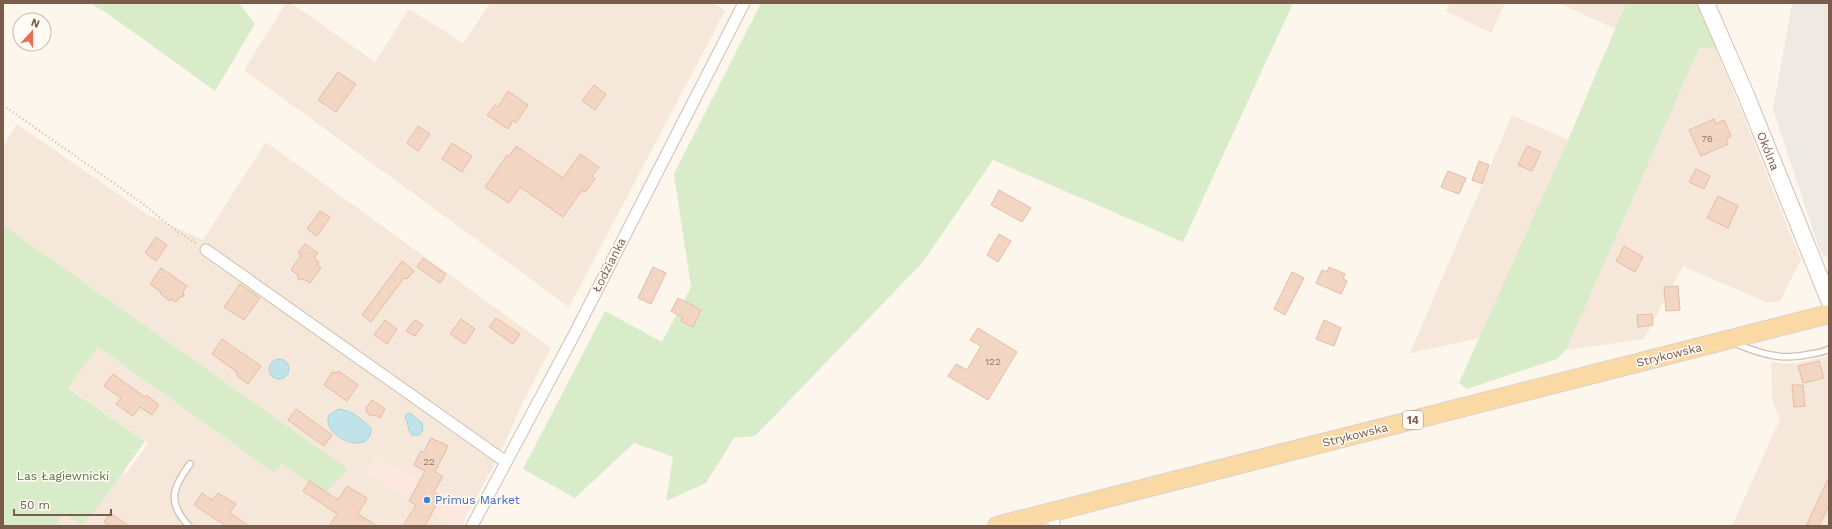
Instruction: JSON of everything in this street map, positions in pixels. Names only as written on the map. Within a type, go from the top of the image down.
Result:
[{"type":"main road","name":"Strykowska","points":[[997,526],[1054,519],[1726,340],[1829,314]]},
{"type":"street","name":"Łodzianka","points":[[472,526],[578,326],[744,3]]},
{"type":"street","name":"Okólna","points":[[1706,3],[1746,95],[1829,300]]},
{"type":"street","points":[[206,250],[506,462]]},
{"type":"lane","points":[[1726,340],[1758,352],[1786,358],[1798,357],[1829,349]]},
{"type":"lane","points":[[189,526],[178,513],[174,500],[178,481],[190,464]]},
{"type":"path","points":[[3,105],[142,203],[174,229],[206,250]]},
{"type":"shaded area","points":[[286,3],[291,3],[375,62],[409,9],[463,43],[490,3],[714,3],[725,11],[569,307],[244,70]]},
{"type":"shaded area","points":[[1450,3],[1505,3],[1491,33],[1446,11]]},
{"type":"shaded area","points":[[1559,3],[1626,3],[1615,29]]},
{"type":"shaded area","points":[[1792,3],[1829,3],[1829,259],[1821,254],[1773,110]]},
{"type":"shaded area","points":[[1699,47],[1716,48],[1801,260],[1780,301],[1768,303],[1683,266],[1644,339],[1566,350]]},
{"type":"shaded area","points":[[1512,115],[1568,140],[1480,338],[1410,353]]},
{"type":"shaded area","points":[[17,124],[147,214],[203,240],[266,142],[551,348],[525,398],[497,460],[461,526],[55,526],[64,514],[82,525],[99,506],[122,473],[126,474],[148,443],[68,387],[98,347],[274,473],[281,463],[348,469],[3,225],[3,146]]},
{"type":"shaded area","points":[[1829,356],[1829,526],[1732,526],[1780,419],[1772,401],[1771,362],[1785,364],[1796,363]]},
{"type":"shaded area","points":[[377,456],[470,509],[462,526],[452,526],[364,472]]},
{"type":"green space","points":[[90,3],[239,3],[255,24],[215,91],[111,16]]},
{"type":"green space","points":[[761,3],[1293,3],[1183,242],[993,160],[923,262],[755,436],[734,438],[706,483],[666,501],[673,457],[634,443],[575,498],[523,469],[605,311],[662,342],[691,287],[674,174]]},
{"type":"green space","points":[[1626,3],[1697,3],[1716,48],[1699,48],[1566,350],[1557,359],[1467,389],[1459,383],[1568,140]]},
{"type":"green space","name":"Las Łagiewnicki","points":[[3,225],[348,469],[324,494],[282,464],[274,473],[98,347],[68,388],[145,441],[99,506],[82,525],[64,514],[55,526],[3,526]]},
{"type":"water","points":[[279,359],[286,362],[289,369],[286,376],[279,379],[272,376],[269,369],[272,362]]},
{"type":"water","points":[[339,409],[353,414],[371,428],[369,437],[364,442],[356,443],[347,441],[339,437],[332,430],[328,423],[329,415]]},
{"type":"water","points":[[410,413],[422,423],[423,430],[419,435],[412,435],[409,431],[405,418],[406,415]]},
{"type":"building","points":[[338,72],[356,84],[336,112],[318,100]]},
{"type":"building","points":[[594,85],[606,94],[595,110],[582,101]]},
{"type":"building","points":[[508,91],[528,105],[516,123],[513,120],[508,129],[487,115],[495,105],[498,107]]},
{"type":"building","points":[[1714,119],[1716,124],[1724,120],[1731,136],[1726,139],[1728,144],[1701,156],[1689,130]]},
{"type":"building","points":[[418,126],[430,134],[418,151],[407,143]]},
{"type":"building","points":[[452,143],[472,156],[462,172],[442,159]]},
{"type":"building","points":[[516,146],[563,178],[580,154],[599,167],[592,176],[595,179],[585,192],[582,190],[563,217],[520,187],[509,203],[485,187],[507,155],[509,157]]},
{"type":"building","points":[[1527,146],[1541,152],[1532,171],[1518,165]]},
{"type":"building","points":[[1479,161],[1489,165],[1482,184],[1472,180]]},
{"type":"building","points":[[1696,169],[1710,176],[1704,189],[1689,182]]},
{"type":"building","points":[[1448,171],[1466,178],[1459,194],[1441,187]]},
{"type":"building","points":[[999,190],[1031,208],[1022,222],[991,205]]},
{"type":"building","points":[[1718,196],[1738,206],[1728,228],[1707,218]]},
{"type":"building","points":[[320,211],[330,217],[317,236],[307,229]]},
{"type":"building","points":[[999,234],[1011,241],[998,262],[987,255]]},
{"type":"building","points":[[156,237],[167,245],[156,261],[145,253]]},
{"type":"building","points":[[305,244],[318,253],[314,258],[319,262],[317,265],[321,268],[310,283],[303,279],[298,280],[298,275],[291,270],[301,255],[298,253]]},
{"type":"building","points":[[1624,246],[1643,257],[1635,272],[1616,261]]},
{"type":"building","points":[[423,258],[446,274],[440,283],[417,267]]},
{"type":"building","points":[[402,261],[414,271],[407,279],[404,278],[371,322],[362,315]]},
{"type":"building","points":[[653,267],[666,273],[651,304],[638,298]]},
{"type":"building","points":[[1329,267],[1345,274],[1343,279],[1347,281],[1341,294],[1316,283],[1322,270],[1327,272]]},
{"type":"building","points":[[161,268],[187,286],[183,292],[184,296],[180,297],[176,302],[171,299],[170,301],[150,284]]},
{"type":"building","points":[[1292,272],[1304,278],[1285,315],[1274,309]]},
{"type":"building","points":[[240,284],[260,298],[244,320],[224,307]]},
{"type":"building","points":[[1678,286],[1680,310],[1666,311],[1664,287]]},
{"type":"building","points":[[678,298],[701,310],[693,327],[681,321],[683,318],[671,311]]},
{"type":"building","points":[[1652,314],[1653,325],[1638,327],[1637,315]]},
{"type":"building","points":[[496,318],[520,334],[513,344],[489,327]]},
{"type":"building","points":[[461,319],[475,329],[465,344],[450,334]]},
{"type":"building","points":[[385,320],[397,329],[387,344],[374,335]]},
{"type":"building","points":[[415,320],[423,325],[415,336],[406,331]]},
{"type":"building","points":[[1324,320],[1341,328],[1334,346],[1316,339]]},
{"type":"building","points":[[978,328],[1017,352],[988,400],[948,376],[956,364],[967,370],[981,346],[970,340]]},
{"type":"building","points":[[222,339],[261,366],[248,384],[236,375],[238,373],[212,354]]},
{"type":"building","points":[[1819,361],[1824,378],[1803,383],[1798,366]]},
{"type":"building","points":[[339,371],[358,385],[347,401],[324,385],[332,372],[336,373]]},
{"type":"building","points":[[113,374],[145,397],[147,395],[159,405],[152,415],[140,407],[133,416],[116,404],[121,398],[104,386]]},
{"type":"building","points":[[1792,385],[1803,385],[1805,406],[1794,407]]},
{"type":"building","points":[[372,400],[385,409],[380,418],[375,415],[371,416],[367,413],[366,408]]},
{"type":"building","points":[[296,409],[332,435],[324,446],[288,420]]},
{"type":"building","points":[[431,438],[448,446],[435,472],[443,476],[434,492],[441,496],[425,526],[403,526],[416,505],[409,501],[425,471],[414,465],[421,451],[424,452]]},
{"type":"building","points":[[1829,477],[1829,505],[1819,526],[1806,526]]},
{"type":"building","points":[[310,481],[338,500],[347,486],[367,498],[358,514],[377,526],[329,526],[337,514],[303,491]]},
{"type":"building","points":[[202,493],[212,500],[218,493],[236,504],[230,513],[249,526],[226,526],[194,505]]},
{"type":"building","points":[[110,513],[129,526],[110,526],[104,522]]},
{"type":"place","name":"Primus Market","points":[[427,500]]}]
